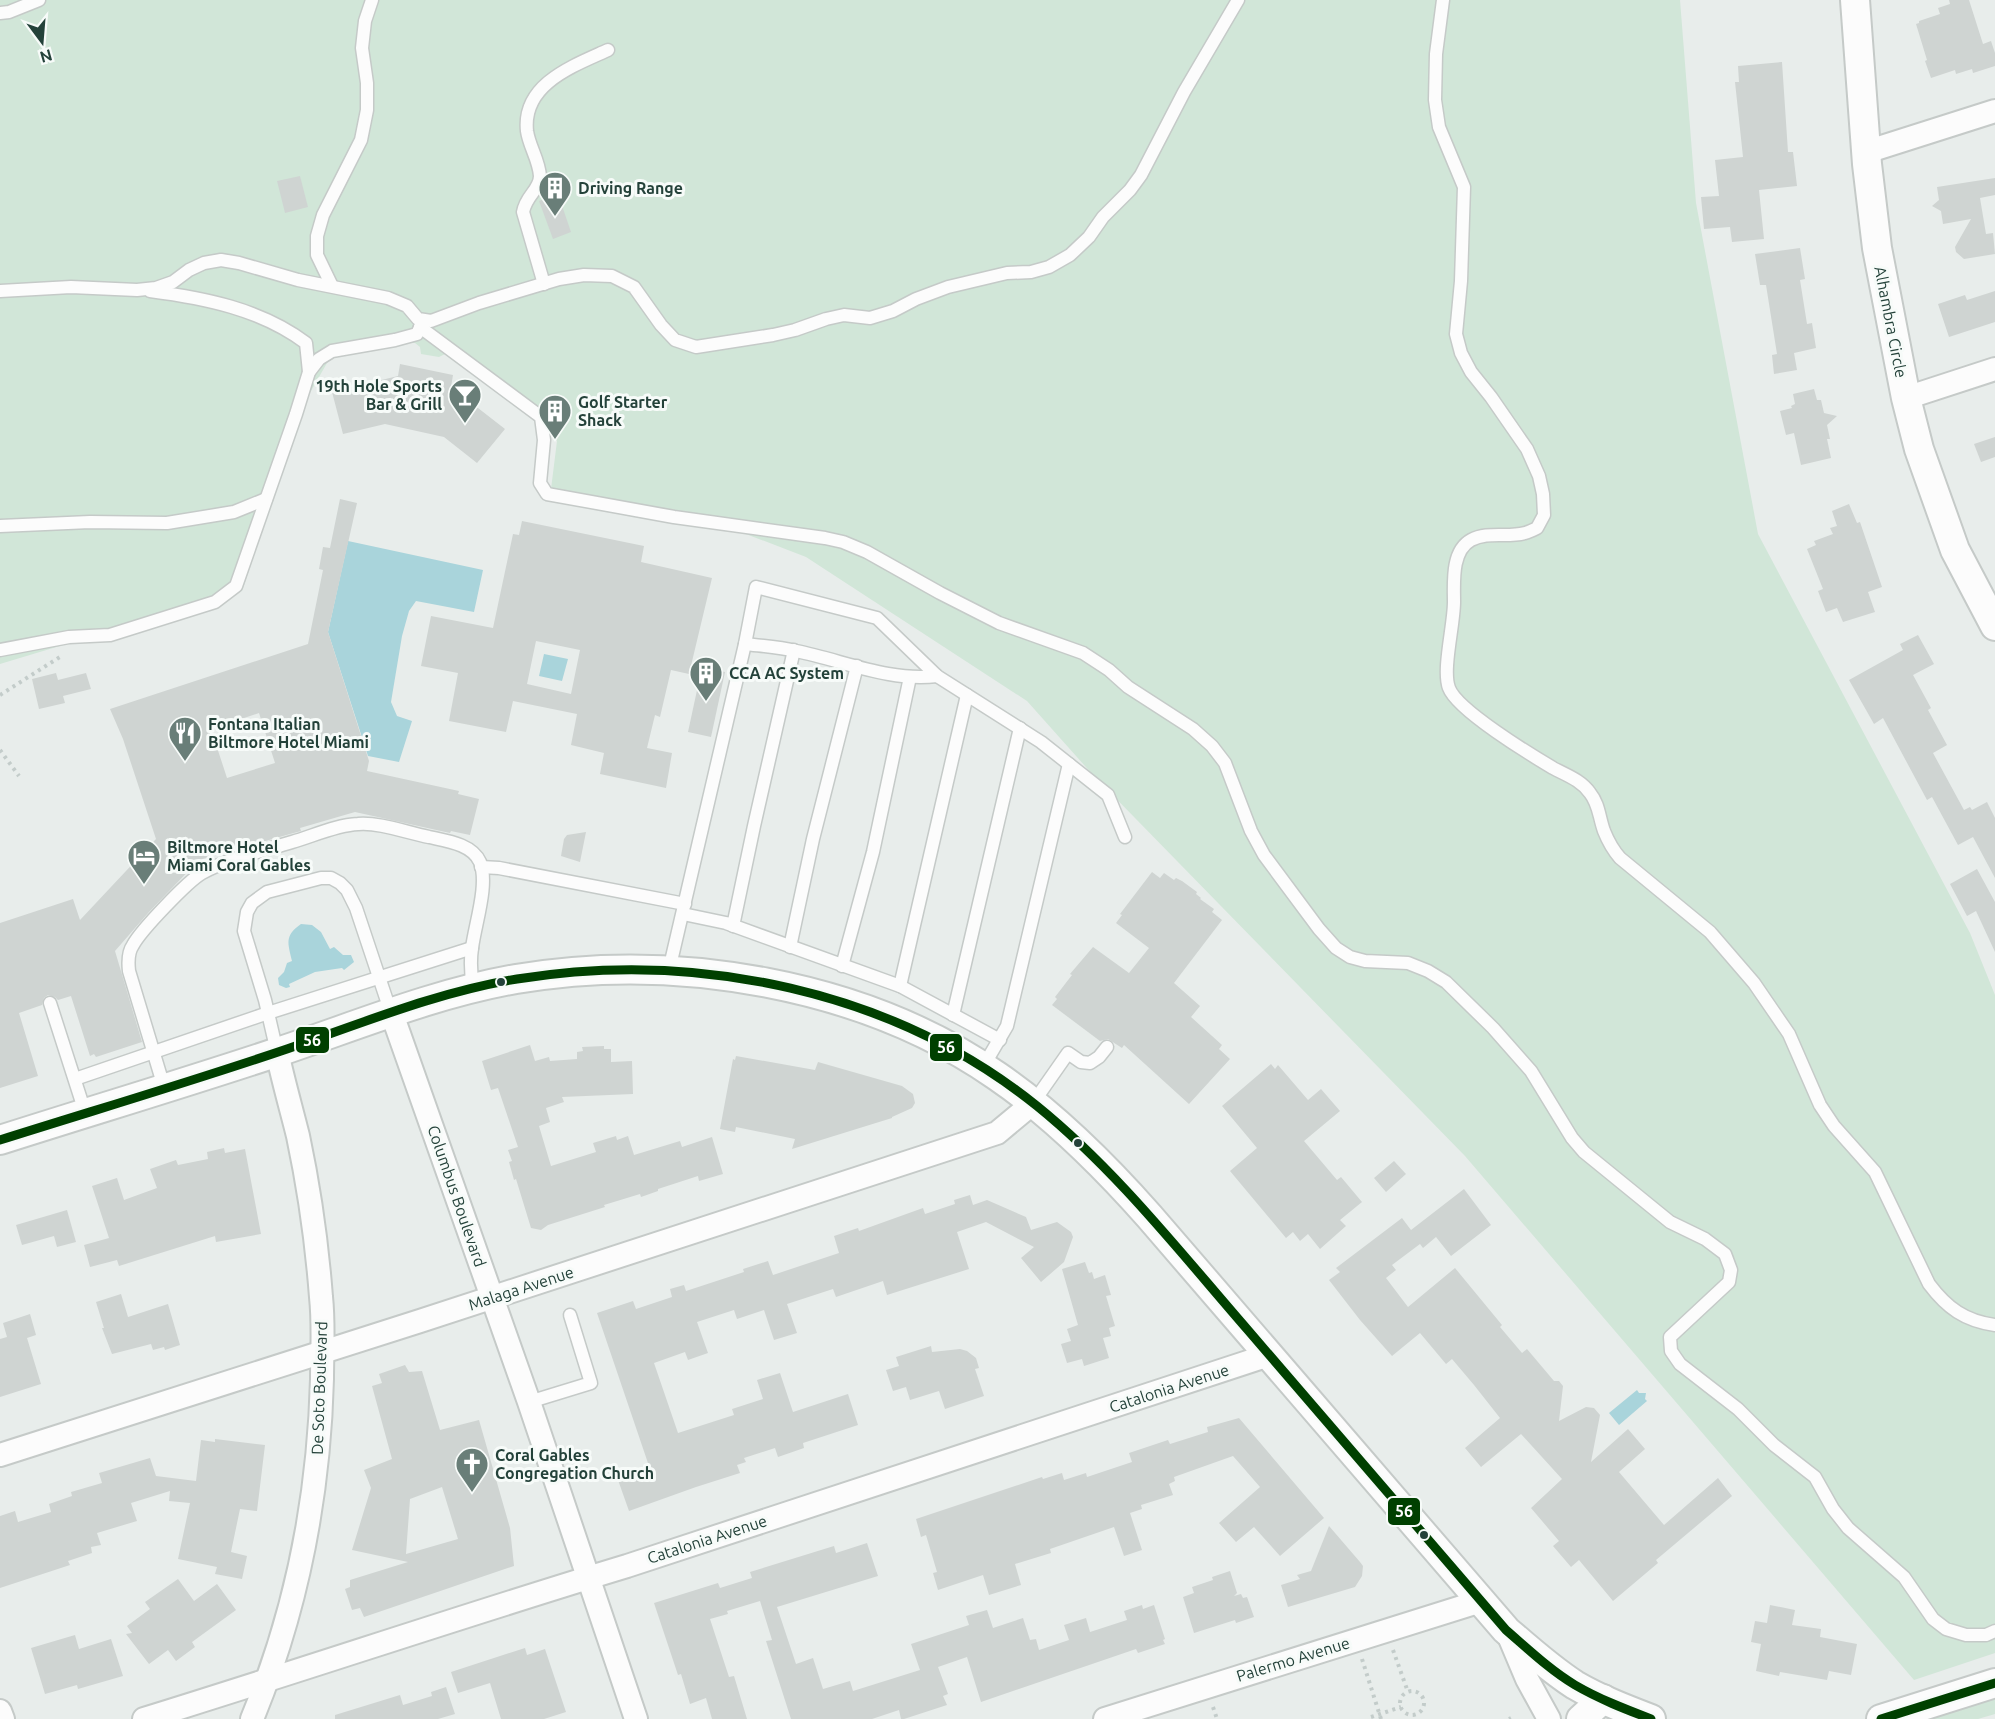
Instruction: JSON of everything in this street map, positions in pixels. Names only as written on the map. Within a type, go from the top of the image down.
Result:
[{"type":"street","name":"Alhambra Circle","points":[[1855,0],[1866,152],[1878,257],[1906,398],[1919,449],[1955,550],[1995,627]]},
{"type":"street","points":[[1866,152],[1995,111]]},
{"type":"street","points":[[1906,398],[1995,369]]},
{"type":"street","points":[[0,1140],[392,1014],[473,989],[512,980],[620,969],[669,970],[794,988],[870,1013],[925,1035],[983,1067],[1068,1132],[1116,1180],[1506,1630],[1563,1676],[1604,1700],[1652,1719]]},
{"type":"street","name":"Columbus Boulevard","points":[[392,1014],[529,1402],[636,1719]]},
{"type":"street","name":"De Soto Boulevard","points":[[252,1719],[291,1608],[307,1535],[319,1433],[323,1352],[319,1270],[304,1167],[277,1052]]},
{"type":"street","name":"Malaga Avenue","points":[[0,1455],[492,1298],[997,1133],[1033,1104]]},
{"type":"street","name":"Catalonia Avenue","points":[[144,1719],[1269,1355]]},
{"type":"street","name":"Palermo Avenue","points":[[1105,1719],[1481,1601]]},
{"type":"street","points":[[1506,1630],[1527,1679],[1549,1719]]},
{"type":"street","points":[[1881,1719],[1995,1683]]},
{"type":"street","points":[[1581,1719],[1604,1700]]},
{"type":"street","points":[[0,1711],[3,1719]]},
{"type":"lane","points":[[0,13],[9,12],[39,0]]},
{"type":"lane","points":[[332,286],[317,255],[317,236],[323,215],[362,140],[367,110],[367,92],[362,48],[365,21],[372,0]]},
{"type":"lane","points":[[0,650],[37,642],[110,634],[215,602],[236,586],[309,372],[319,359],[332,351],[417,334],[422,324],[480,303],[543,284],[584,275],[612,276],[634,287],[661,325],[675,340],[696,347],[773,335],[844,315],[870,318],[893,311],[948,286],[1007,273],[1031,272],[1049,267],[1070,255],[1089,237],[1141,175],[1238,0]]},
{"type":"lane","points":[[1443,0],[1436,54],[1436,100],[1439,127],[1464,187],[1461,281],[1456,334],[1461,353],[1471,372],[1527,449],[1539,476],[1544,515],[1537,528],[1524,534],[1486,535],[1471,540],[1462,548],[1456,562],[1453,624],[1446,673],[1449,689],[1458,701],[1522,749],[1578,781],[1591,793],[1599,808],[1604,830],[1612,848],[1620,858],[1703,926],[1734,959],[1754,983],[1789,1034],[1820,1105],[1834,1126],[1875,1172],[1929,1284],[1941,1301],[1959,1314],[1982,1323],[1995,1325]]},
{"type":"lane","points":[[543,284],[524,212],[525,201],[536,189],[540,177],[527,133],[527,113],[534,97],[552,79],[576,64],[608,50]]},
{"type":"lane","points":[[137,290],[156,288],[173,282],[189,270],[204,263],[221,260],[298,280],[388,298],[407,306],[422,324],[541,417],[544,440],[540,483],[547,494],[654,514],[843,542],[867,552],[940,594],[999,623],[1083,653],[1148,701],[1193,729],[1212,746],[1225,763],[1251,831],[1264,855],[1319,929],[1336,948],[1350,957],[1365,961],[1408,963],[1446,982],[1526,1064],[1584,1152],[1670,1222],[1706,1239],[1725,1254],[1731,1270],[1729,1282],[1670,1337],[1671,1351],[1680,1364],[1738,1409],[1774,1445],[1815,1477],[1833,1509],[1848,1528],[1898,1571],[1933,1619],[1946,1629],[1966,1635],[1986,1635],[1995,1631]]},
{"type":"lane","points":[[0,291],[71,286],[137,290],[218,303],[255,314],[287,329],[306,343],[309,372]]},
{"type":"lane","points":[[0,526],[90,522],[167,523],[234,512],[266,499]]},
{"type":"lane","points":[[669,970],[745,644],[756,587],[877,618],[937,676],[1041,742],[1108,795],[1125,837]]},
{"type":"lane","points":[[745,644],[794,650],[892,675],[937,676]]},
{"type":"lane","points":[[733,926],[794,650]]},
{"type":"lane","points":[[790,947],[813,839],[857,666]]},
{"type":"lane","points":[[842,966],[873,852],[910,677]]},
{"type":"lane","points":[[900,986],[967,695]]},
{"type":"lane","points":[[952,1015],[1020,728]]},
{"type":"lane","points":[[983,1067],[1007,1026],[1069,764]]},
{"type":"lane","points":[[164,1088],[129,971],[130,952],[139,936],[199,875],[218,866],[336,828],[358,824],[376,826],[453,843],[473,853],[481,867],[483,883],[472,948],[473,989]]},
{"type":"lane","points":[[481,867],[548,877],[684,909],[900,986],[1000,1040]]},
{"type":"lane","points":[[277,1052],[244,931],[247,912],[252,903],[267,892],[311,879],[331,878],[348,890],[392,1014]]},
{"type":"lane","points":[[75,1079],[268,1013],[472,948]]},
{"type":"lane","points":[[50,1003],[86,1112]]},
{"type":"lane","points":[[1033,1104],[1068,1053],[1081,1062],[1090,1063],[1099,1058],[1107,1047]]},
{"type":"lane","points":[[529,1402],[591,1383],[570,1315]]},
{"type":"path","points":[[0,695],[94,636]]},
{"type":"path","points":[[0,750],[19,776]]},
{"type":"path","points":[[1393,1649],[1408,1692]]},
{"type":"path","points":[[1362,1659],[1381,1717]]},
{"type":"path","points":[[1415,1691],[1423,1698],[1423,1708],[1416,1717],[1404,1712],[1401,1707],[1401,1697],[1408,1692],[1415,1691]]},
{"type":"path","points":[[1213,1707],[1217,1719]]},
{"type":"path","points":[[1371,1717],[1381,1717],[1401,1707]]},
{"type":"green space","points":[[0,0],[1680,0],[1696,203],[1758,534],[1970,933],[1995,995],[1995,1653],[1914,1680],[1465,1156],[1093,775],[1027,701],[806,557],[707,519],[551,489],[557,441],[545,428],[445,354],[439,357],[421,354],[420,347],[409,342],[336,354],[327,363],[307,398],[242,591],[0,664]]},
{"type":"green space","points":[[1995,1698],[1995,1714],[1978,1719],[1915,1719]]},
{"type":"water","points":[[348,541],[483,570],[474,612],[416,601],[409,611],[402,636],[391,702],[397,716],[412,721],[399,762],[368,756],[328,632]]},
{"type":"water","points":[[544,654],[568,659],[562,681],[539,676]]},
{"type":"water","points":[[301,924],[312,925],[321,932],[330,949],[334,947],[343,955],[351,955],[354,962],[344,970],[342,968],[315,972],[289,984],[290,987],[286,988],[279,985],[278,978],[284,972],[287,963],[292,961],[289,940],[292,932]]},
{"type":"water","points":[[1637,1390],[1639,1393],[1646,1393],[1647,1401],[1619,1425],[1609,1413]]},
{"type":"building","points":[[1949,0],[1969,0],[1983,44],[1991,41],[1995,53],[1995,66],[1973,73],[1972,69],[1956,74],[1955,70],[1931,78],[1916,24],[1940,14],[1938,8],[1950,4]]},
{"type":"building","points":[[1782,62],[1788,152],[1793,152],[1797,186],[1759,190],[1764,239],[1732,242],[1730,227],[1704,229],[1701,197],[1719,196],[1715,160],[1743,157],[1735,82],[1739,82],[1738,66]]},
{"type":"building","points":[[300,176],[308,207],[285,213],[277,181]]},
{"type":"building","points":[[1995,178],[1995,195],[1980,198],[1986,234],[1993,233],[1995,254],[1964,259],[1956,252],[1955,247],[1971,219],[1943,224],[1941,211],[1932,206],[1939,200],[1937,187]]},
{"type":"building","name":"Driving Range","points":[[558,194],[571,232],[553,239],[539,201]]},
{"type":"building","points":[[1800,248],[1805,279],[1800,280],[1807,324],[1812,323],[1816,348],[1794,353],[1797,370],[1774,374],[1772,355],[1777,354],[1766,285],[1760,285],[1755,254]]},
{"type":"building","points":[[1995,291],[1995,322],[1949,337],[1938,304],[1965,295],[1967,300]]},
{"type":"building","points":[[400,364],[453,375],[451,387],[505,429],[477,463],[444,437],[385,424],[343,434],[332,392],[398,376]]},
{"type":"building","points":[[1814,389],[1817,400],[1821,400],[1824,413],[1837,416],[1827,425],[1831,458],[1801,465],[1794,433],[1786,435],[1780,411],[1792,408],[1791,406],[1795,404],[1793,394]]},
{"type":"building","points":[[1995,437],[1995,457],[1981,462],[1974,444]]},
{"type":"building","name":"Biltmore Hotel Miami Coral Gables","points":[[340,499],[357,503],[328,632],[369,761],[367,771],[459,791],[458,794],[479,799],[470,835],[451,831],[450,833],[355,812],[300,828],[301,831],[199,860],[115,951],[142,1042],[96,1057],[94,1054],[90,1056],[71,996],[58,1000],[48,995],[44,998],[42,1005],[19,1013],[38,1076],[0,1088],[0,923],[73,899],[80,920],[156,839],[123,739],[110,709],[308,644],[323,570],[319,569],[323,547],[330,548]],"holes":[[[259,713],[275,763],[227,778],[211,729]]]},
{"type":"building","points":[[1849,504],[1857,523],[1860,522],[1882,587],[1868,592],[1875,612],[1843,622],[1837,608],[1826,612],[1818,591],[1823,589],[1807,549],[1816,545],[1814,541],[1833,534],[1830,528],[1837,526],[1832,511]]},
{"type":"building","points":[[522,521],[644,546],[641,562],[712,578],[689,674],[671,670],[660,717],[655,715],[647,748],[672,753],[666,788],[600,774],[604,753],[571,745],[577,714],[513,701],[506,732],[449,721],[458,673],[421,666],[431,616],[493,628],[513,534],[519,535]],"holes":[[[536,641],[580,650],[571,694],[527,684]]]},
{"type":"building","points":[[1918,635],[1934,664],[1913,675],[1947,745],[1933,753],[1964,810],[1970,807],[1972,810],[1987,802],[1995,818],[1995,878],[1973,837],[1958,845],[1932,797],[1927,800],[1883,718],[1874,724],[1849,680],[1903,650],[1900,644]]},
{"type":"building","name":"CCA AC System","points":[[702,667],[725,672],[711,737],[688,732]]},
{"type":"building","points":[[56,673],[58,680],[86,673],[91,689],[63,696],[65,703],[39,709],[32,679]]},
{"type":"building","points":[[586,832],[580,862],[561,856],[567,835]]},
{"type":"building","points":[[1977,869],[1995,902],[1995,952],[1976,911],[1967,916],[1950,884]]},
{"type":"building","points":[[1152,872],[1160,878],[1164,873],[1174,880],[1176,878],[1182,881],[1197,892],[1200,899],[1214,909],[1212,912],[1222,920],[1174,983],[1200,1006],[1191,1017],[1222,1045],[1219,1049],[1230,1059],[1189,1104],[1124,1045],[1122,1048],[1108,1039],[1100,1041],[1052,1005],[1057,999],[1055,997],[1072,975],[1070,974],[1093,947],[1129,973],[1149,948],[1116,923],[1122,915],[1120,914]]},
{"type":"building","points":[[530,1045],[535,1061],[549,1057],[550,1061],[577,1059],[577,1052],[583,1051],[582,1047],[604,1046],[604,1049],[611,1049],[611,1062],[632,1061],[633,1094],[562,1097],[564,1102],[546,1108],[550,1122],[539,1126],[551,1166],[596,1152],[593,1143],[616,1136],[617,1140],[628,1136],[634,1155],[680,1141],[682,1147],[712,1137],[723,1174],[699,1181],[698,1176],[641,1197],[640,1194],[604,1205],[605,1207],[548,1225],[541,1230],[531,1228],[509,1162],[512,1161],[508,1150],[518,1147],[498,1088],[491,1090],[482,1061]]},
{"type":"building","points":[[736,1056],[815,1070],[818,1062],[902,1086],[913,1094],[915,1103],[912,1108],[892,1118],[792,1149],[795,1139],[736,1127],[735,1132],[720,1129],[733,1059],[735,1060]]},
{"type":"building","points":[[1271,1064],[1275,1069],[1278,1065],[1308,1100],[1321,1089],[1340,1111],[1304,1141],[1337,1180],[1341,1177],[1362,1202],[1340,1220],[1346,1226],[1320,1249],[1308,1234],[1300,1241],[1293,1232],[1286,1238],[1230,1171],[1257,1148],[1222,1106]]},
{"type":"building","points":[[224,1148],[225,1153],[245,1149],[261,1234],[216,1242],[215,1236],[119,1266],[117,1260],[90,1267],[84,1245],[109,1238],[92,1186],[117,1178],[124,1200],[157,1188],[150,1169],[176,1160],[178,1165],[208,1159],[207,1152]]},
{"type":"building","points":[[1394,1161],[1406,1174],[1386,1192],[1374,1178]]},
{"type":"building","points":[[1464,1189],[1491,1225],[1451,1256],[1436,1237],[1423,1248],[1420,1244],[1392,1265],[1396,1270],[1386,1278],[1408,1307],[1455,1268],[1522,1353],[1527,1349],[1554,1381],[1559,1381],[1563,1386],[1559,1421],[1586,1407],[1594,1408],[1600,1415],[1591,1462],[1628,1429],[1645,1449],[1619,1472],[1664,1525],[1718,1478],[1732,1496],[1656,1560],[1658,1563],[1613,1601],[1579,1560],[1571,1567],[1553,1546],[1559,1541],[1531,1508],[1562,1479],[1521,1434],[1481,1467],[1465,1448],[1500,1418],[1474,1385],[1452,1359],[1446,1364],[1420,1333],[1392,1356],[1329,1280],[1340,1272],[1336,1268],[1402,1218],[1411,1230]]},
{"type":"building","points":[[970,1195],[973,1205],[987,1200],[1026,1217],[1031,1230],[1057,1222],[1071,1232],[1073,1237],[1064,1262],[1041,1282],[1021,1258],[1034,1247],[986,1222],[957,1232],[969,1269],[887,1295],[883,1281],[836,1297],[833,1289],[787,1304],[797,1333],[774,1340],[764,1310],[737,1319],[734,1310],[697,1322],[708,1353],[688,1360],[685,1352],[654,1363],[678,1433],[734,1415],[732,1409],[763,1399],[757,1380],[780,1373],[793,1412],[848,1394],[858,1425],[803,1443],[804,1448],[778,1457],[775,1448],[744,1458],[746,1462],[737,1465],[740,1473],[629,1511],[618,1480],[650,1469],[597,1313],[633,1301],[636,1309],[672,1297],[670,1289],[684,1285],[686,1291],[744,1272],[743,1269],[768,1261],[773,1275],[839,1253],[834,1236],[858,1228],[859,1231],[923,1208],[925,1214],[955,1204],[954,1200]]},
{"type":"building","points":[[67,1210],[76,1242],[57,1247],[54,1236],[22,1245],[16,1225]]},
{"type":"building","points":[[1085,1262],[1094,1279],[1105,1275],[1111,1295],[1106,1296],[1115,1326],[1109,1328],[1111,1336],[1103,1338],[1109,1358],[1084,1366],[1082,1359],[1067,1363],[1061,1344],[1071,1341],[1067,1329],[1078,1325],[1062,1269]]},
{"type":"building","points":[[121,1294],[128,1317],[168,1304],[180,1345],[165,1350],[164,1347],[153,1350],[151,1344],[112,1354],[102,1328],[104,1328],[96,1302]]},
{"type":"building","points":[[30,1314],[36,1335],[27,1338],[41,1384],[0,1397],[0,1339],[7,1337],[3,1323]]},
{"type":"building","points":[[931,1346],[932,1352],[960,1349],[976,1358],[979,1368],[975,1369],[984,1396],[945,1409],[939,1391],[910,1400],[906,1387],[893,1391],[886,1370],[899,1366],[896,1357]]},
{"type":"building","name":"Coral Gables Congregation Church","points":[[405,1365],[409,1372],[422,1371],[440,1430],[479,1420],[510,1528],[514,1566],[364,1617],[360,1608],[352,1610],[345,1589],[350,1587],[350,1580],[408,1562],[352,1550],[371,1488],[364,1470],[392,1459],[372,1386],[382,1383],[379,1374]],"holes":[[[442,1487],[458,1539],[406,1554],[410,1499]]]},
{"type":"building","points":[[1239,1418],[1324,1518],[1280,1556],[1254,1527],[1236,1542],[1219,1523],[1260,1487],[1233,1456],[1174,1477],[1175,1481],[1169,1484],[1173,1495],[1141,1505],[1142,1509],[1130,1513],[1142,1550],[1124,1556],[1114,1527],[1050,1549],[1051,1553],[1015,1564],[1021,1585],[989,1595],[983,1575],[938,1590],[933,1573],[937,1572],[926,1535],[921,1537],[916,1519],[1042,1477],[1043,1479],[1062,1473],[1064,1480],[1086,1473],[1087,1477],[1132,1462],[1129,1453],[1168,1440],[1170,1444],[1208,1432],[1207,1427]]},
{"type":"building","points":[[215,1439],[265,1445],[257,1511],[240,1509],[231,1552],[247,1556],[242,1579],[215,1574],[217,1567],[178,1559],[190,1503],[169,1501],[170,1491],[131,1503],[137,1521],[97,1533],[101,1545],[91,1547],[92,1553],[68,1561],[70,1565],[0,1588],[0,1516],[15,1511],[18,1522],[51,1512],[49,1504],[72,1496],[71,1492],[102,1483],[99,1473],[150,1458],[156,1476],[196,1481],[201,1440],[215,1442]]},
{"type":"building","points":[[1329,1526],[1363,1566],[1362,1576],[1355,1587],[1288,1607],[1281,1585],[1300,1579],[1297,1575],[1311,1571]]},
{"type":"building","points":[[867,1543],[878,1576],[777,1607],[796,1664],[813,1658],[823,1689],[850,1681],[853,1691],[920,1670],[911,1644],[969,1625],[966,1616],[987,1610],[993,1628],[1023,1618],[1030,1640],[1036,1639],[1039,1650],[1069,1640],[1064,1625],[1086,1618],[1090,1632],[1127,1620],[1124,1611],[1142,1605],[1143,1609],[1154,1605],[1165,1644],[1138,1653],[1136,1649],[981,1702],[967,1657],[938,1667],[948,1694],[943,1696],[947,1705],[904,1719],[901,1719],[899,1710],[872,1719],[791,1719],[766,1641],[772,1640],[760,1601],[710,1619],[729,1677],[734,1676],[747,1719],[712,1719],[706,1698],[690,1704],[654,1603],[718,1583],[720,1588],[752,1578],[750,1572],[834,1546],[836,1553]]},
{"type":"building","points":[[1230,1571],[1237,1593],[1234,1596],[1241,1594],[1243,1598],[1247,1597],[1254,1617],[1236,1623],[1235,1620],[1194,1633],[1183,1597],[1194,1593],[1192,1587]]},
{"type":"building","points":[[178,1579],[194,1601],[217,1584],[236,1610],[192,1642],[195,1647],[176,1661],[168,1650],[149,1664],[126,1634],[132,1633],[127,1626],[150,1609],[145,1602]]},
{"type":"building","points":[[1770,1605],[1795,1610],[1792,1625],[1821,1629],[1820,1637],[1857,1644],[1851,1675],[1829,1671],[1827,1680],[1780,1672],[1779,1676],[1756,1671],[1761,1644],[1751,1642],[1755,1621],[1767,1623]]},
{"type":"building","points":[[75,1635],[79,1649],[111,1639],[123,1676],[78,1689],[77,1685],[45,1694],[31,1648]]},
{"type":"building","points":[[525,1648],[527,1655],[545,1649],[566,1712],[544,1719],[501,1719],[490,1683],[458,1693],[451,1672]]},
{"type":"building","points":[[446,1687],[455,1714],[438,1719],[335,1719],[335,1715],[400,1695],[403,1705],[432,1696],[431,1692]]},
{"type":"transit line","name":"56","points":[[0,1140],[249,1062],[428,1000],[517,979],[585,971],[654,970],[723,976],[790,988],[857,1007],[920,1033],[981,1066],[1037,1106],[1066,1131],[1094,1157],[1172,1241],[1506,1630],[1548,1666],[1575,1685],[1651,1719]]},
{"type":"transit line","name":"56","points":[[1881,1719],[1995,1683]]},
{"type":"place","name":"Driving Range","points":[[555,217]]},
{"type":"place","name":"19th Hole Sports Bar & Grill","points":[[465,424]]},
{"type":"place","name":"Golf Starter Shack","points":[[555,440]]},
{"type":"place","name":"CCA AC System","points":[[706,702]]},
{"type":"place","name":"Fontana Italian Biltmore Hotel Miami","points":[[185,762]]},
{"type":"place","name":"Biltmore Hotel Miami Coral Gables","points":[[144,885]]},
{"type":"place","name":"Coral Gables Congregation Church","points":[[472,1493]]}]
